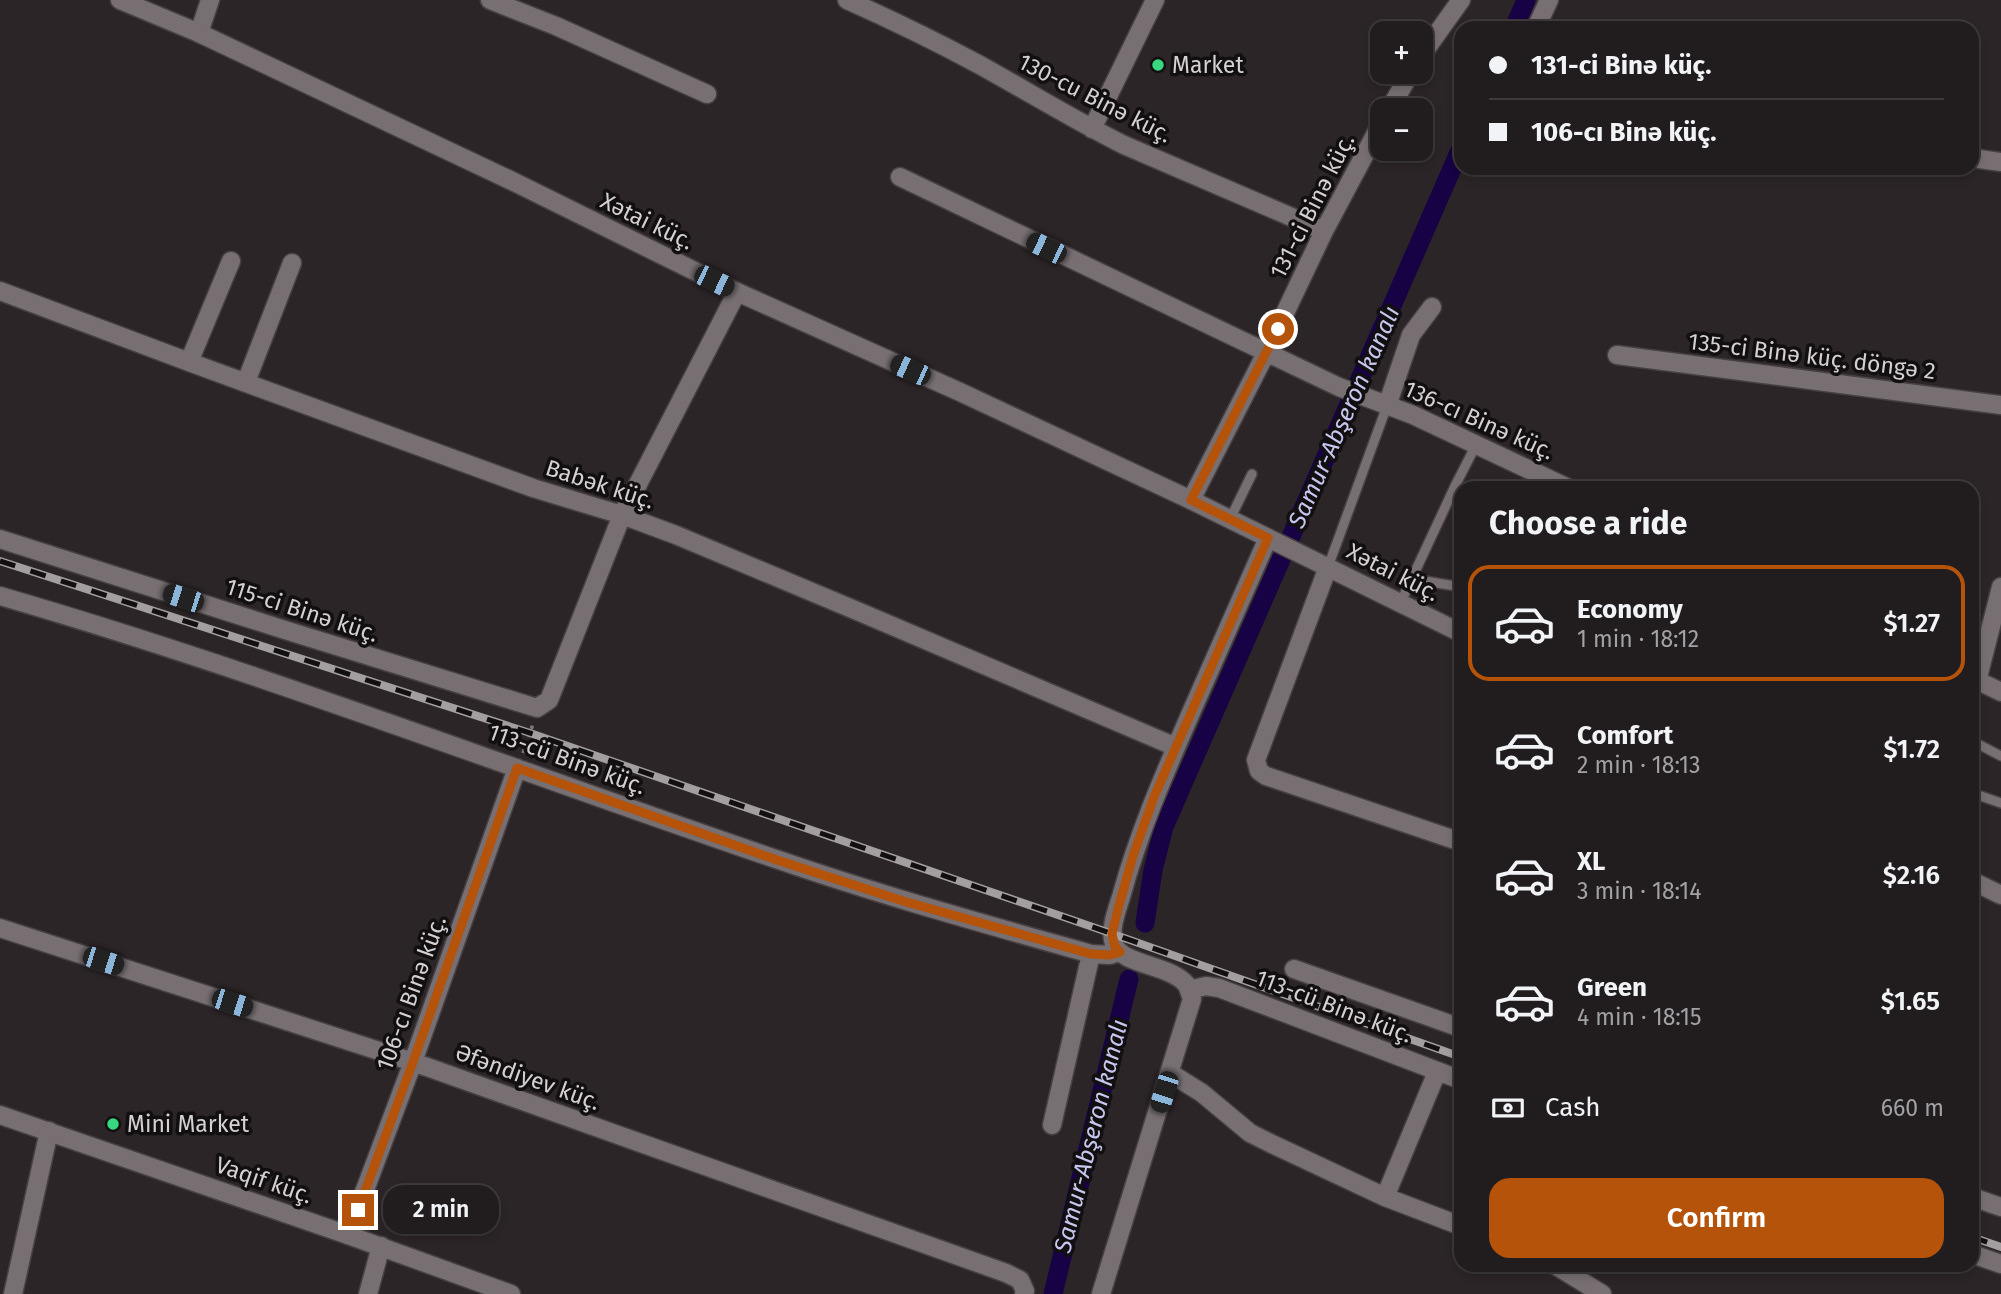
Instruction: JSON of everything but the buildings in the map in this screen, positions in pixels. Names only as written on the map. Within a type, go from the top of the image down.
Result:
[{"type":"street","name":"Xətai küç.","points":[[120,0],[200,33],[737,292],[1191,500],[1454,630]]},
{"type":"street","points":[[200,33],[210,0]]},
{"type":"street","points":[[490,0],[556,26],[707,94]]},
{"type":"street","name":"130-cu Binə küç.","points":[[847,0],[978,64],[1124,145],[1324,231]]},
{"type":"street","points":[[1092,129],[1155,0]]},
{"type":"street","points":[[1433,39],[1461,0]]},
{"type":"street","points":[[1539,21],[1549,0]]},
{"type":"street","name":"131-ci Binə küç.","points":[[1191,500],[1324,231],[1370,145]]},
{"type":"street","points":[[1979,159],[2001,162]]},
{"type":"street","name":"136-cı Binə küç.","points":[[900,177],[1339,387],[1413,415],[1553,481]]},
{"type":"street","points":[[189,362],[231,261]]},
{"type":"street","points":[[246,382],[292,263]]},
{"type":"street","name":"Babək küç.","points":[[0,291],[533,488],[622,515],[676,535],[1176,747]]},
{"type":"street","points":[[543,704],[622,515],[737,292]]},
{"type":"street","points":[[1387,405],[1411,335],[1432,307]]},
{"type":"street","name":"135-ci Binə küç. döngə 2","points":[[1617,355],[2001,405]]},
{"type":"street","points":[[1101,1294],[1192,999],[1186,984],[1175,976],[1120,952],[1115,947],[1112,934],[1123,889],[1154,797],[1268,538]]},
{"type":"street","name":"115-ci Binə küç.","points":[[0,539],[272,626],[543,704]]},
{"type":"street","points":[[1328,567],[1256,760],[1259,771],[1266,776],[1454,840]]},
{"type":"street","points":[[1979,666],[2001,587]]},
{"type":"street","name":"113-cü Binə küç.","points":[[0,596],[351,709],[777,860],[865,888],[1091,954],[1110,955],[1120,952]]},
{"type":"street","points":[[1979,682],[2001,692]]},
{"type":"street","name":"106-cı Binə küç.","points":[[348,1235],[413,1062],[517,768]]},
{"type":"street","points":[[1979,884],[2001,895]]},
{"type":"street","name":"Əfəndiyev küç.","points":[[0,928],[413,1062],[1006,1273],[1020,1280],[1024,1294]]},
{"type":"street","points":[[1052,1125],[1091,954]]},
{"type":"street","points":[[1294,969],[1454,1026]]},
{"type":"street","name":"113-cü Binə küç.","points":[[1189,990],[1206,986],[1219,988],[1454,1078]]},
{"type":"street","points":[[1385,1197],[1437,1072]]},
{"type":"street","points":[[1170,1073],[1202,1093],[1250,1133],[1385,1197],[1454,1223]]},
{"type":"street","name":"Vaqif küç.","points":[[0,1115],[381,1246],[511,1294]]},
{"type":"street","points":[[13,1294],[48,1131]]},
{"type":"street","points":[[1979,1200],[2001,1207]]},
{"type":"street","points":[[368,1294],[381,1246]]},
{"type":"street","points":[[1979,1256],[2001,1264]]},
{"type":"street","points":[[1566,1272],[1602,1294]]},
{"type":"lane","points":[[1328,567],[1387,405]]},
{"type":"lane","points":[[1458,481],[1476,445]]},
{"type":"lane","points":[[1230,519],[1252,474]]},
{"type":"lane","points":[[1400,604],[1454,488]]},
{"type":"lane","points":[[1413,579],[1454,586]]},
{"type":"lane","points":[[1979,745],[2001,756]]},
{"type":"lane","points":[[1979,795],[2001,803]]},
{"type":"path","points":[[517,768],[543,704]]},
{"type":"waterway","name":"Samur-Abşeron kanalı","points":[[1517,21],[1526,0]]},
{"type":"waterway","name":"Samur-Abşeron kanalı","points":[[1145,923],[1153,870],[1164,827],[1454,164]]},
{"type":"waterway","name":"Samur-Abşeron kanalı","points":[[1053,1294],[1129,979]]},
{"type":"railway","points":[[0,561],[530,733],[1454,1055]]},
{"type":"railway","points":[[1979,1239],[2001,1247]]},
{"type":"place","name":"Market","points":[[1158,65]]},
{"type":"place","name":"Mini Market","points":[[113,1124]]},
{"type":"route","points":[[358,1210],[517,768],[777,860],[903,901],[1091,954],[1110,955],[1120,952],[1115,947],[1112,934],[1133,856],[1154,797],[1268,538],[1191,500],[1278,329]]}]
